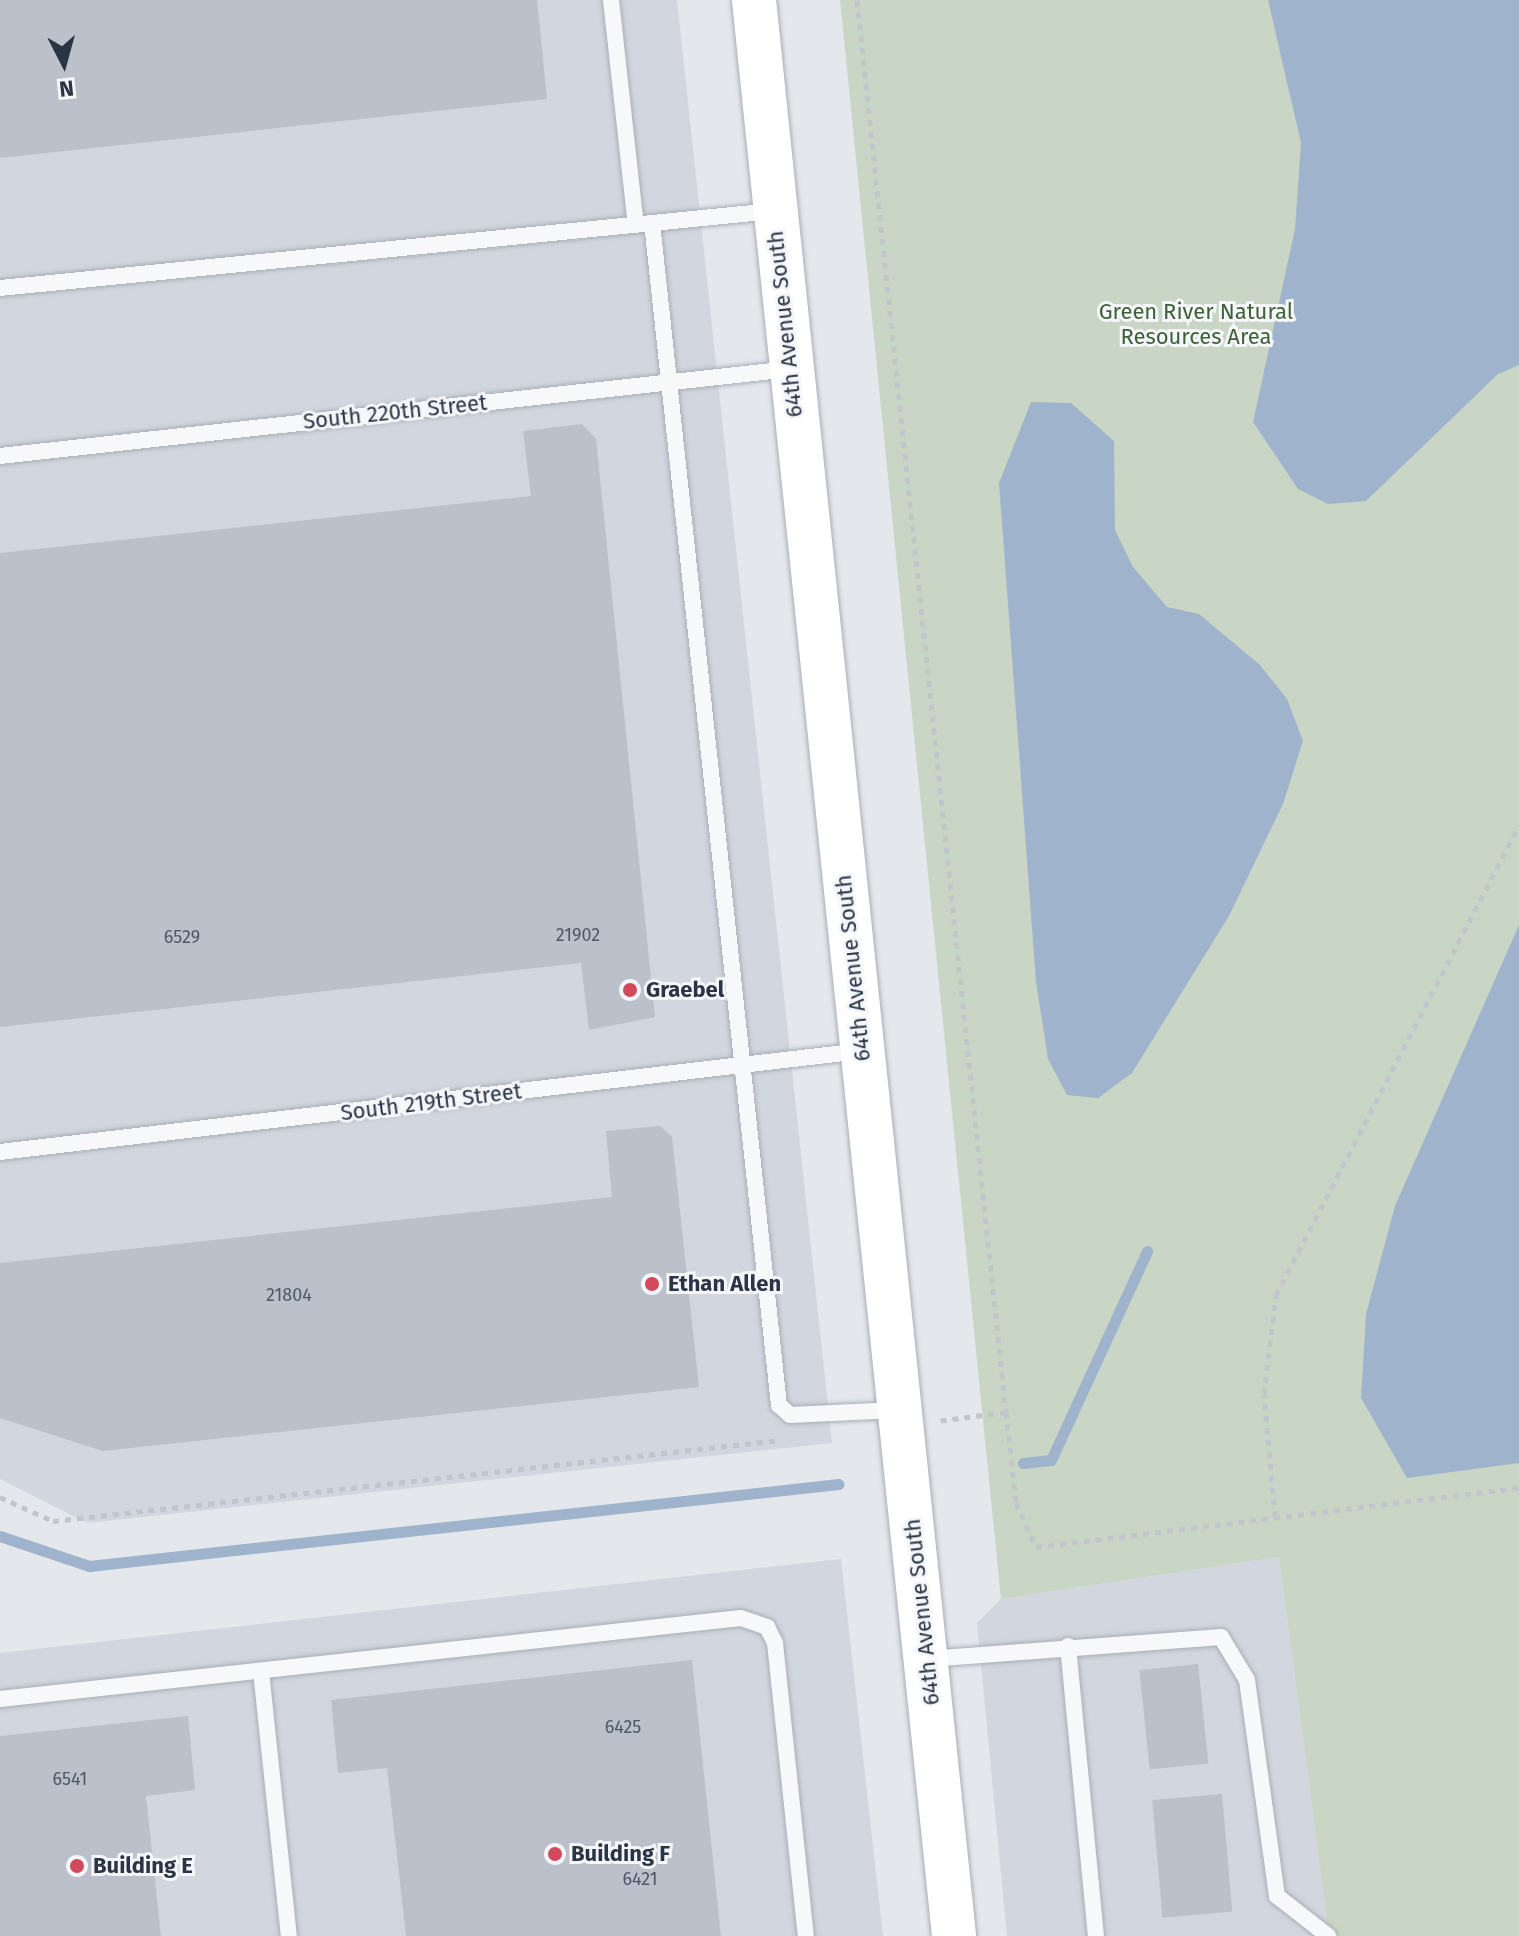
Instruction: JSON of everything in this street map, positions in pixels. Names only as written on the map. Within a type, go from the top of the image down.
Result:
[{"type":"street","name":"64th Avenue South","points":[[754,0],[861,1051],[928,1659],[954,1936]]},
{"type":"lane","points":[[611,0],[669,382],[779,1405],[790,1415],[899,1409]]},
{"type":"lane","points":[[0,288],[774,211]]},
{"type":"lane","name":"South 220th Street","points":[[0,456],[790,369]]},
{"type":"lane","name":"South 219th Street","points":[[0,1152],[861,1051]]},
{"type":"lane","points":[[0,1699],[741,1618],[767,1627],[775,1643],[806,1936]]},
{"type":"lane","points":[[928,1659],[1068,1646],[1221,1637],[1247,1680],[1277,1896],[1328,1936]]},
{"type":"lane","points":[[1068,1646],[1096,1936]]},
{"type":"lane","points":[[261,1671],[289,1936]]},
{"type":"path","points":[[1275,1517],[1264,1394],[1276,1295],[1519,825]]},
{"type":"path","points":[[1006,1412],[1016,1503],[1036,1547],[1519,1488]]},
{"type":"shaded area","points":[[0,0],[677,0],[832,1443],[87,1523],[0,1479]]},
{"type":"shaded area","points":[[1279,1557],[1329,1936],[1007,1936],[977,1623],[1001,1599]]},
{"type":"shaded area","points":[[841,1559],[883,1936],[0,1936],[0,1653]]},
{"type":"green space","name":"Green River Natural Resources Area","points":[[840,0],[1519,0],[1519,1936],[1329,1936],[1279,1557],[1001,1599]]},
{"type":"water","points":[[1268,0],[1519,0],[1519,365],[1498,374],[1366,501],[1328,504],[1298,489],[1253,422],[1295,229],[1301,143]]},
{"type":"water","points":[[1031,402],[1071,403],[1114,441],[1115,530],[1133,567],[1167,607],[1199,614],[1260,665],[1287,699],[1303,741],[1283,804],[1229,916],[1132,1073],[1098,1098],[1067,1095],[1048,1059],[1036,982],[999,483]]},
{"type":"water","points":[[1519,925],[1519,1463],[1407,1478],[1361,1398],[1366,1314],[1395,1206]]},
{"type":"building","points":[[0,0],[537,0],[547,99],[0,158]]},
{"type":"building","points":[[582,424],[596,439],[655,1017],[589,1030],[581,963],[0,1027],[0,553],[531,496],[523,431]]},
{"type":"building","points":[[660,1126],[672,1137],[699,1387],[103,1451],[0,1418],[0,1263],[612,1197],[606,1131]]},
{"type":"building","name":"Building F","points":[[692,1660],[721,1936],[406,1936],[387,1768],[338,1773],[331,1700]]},
{"type":"building","points":[[1198,1664],[1208,1763],[1150,1770],[1139,1670]]},
{"type":"building","name":"Building E","points":[[188,1716],[195,1790],[146,1796],[161,1936],[0,1936],[0,1736]]},
{"type":"building","points":[[1222,1794],[1232,1912],[1163,1918],[1152,1800]]},
{"type":"waterway","points":[[1023,1463],[1051,1460],[1147,1251]]},
{"type":"waterway","points":[[0,1536],[89,1566],[839,1484]]},
{"type":"place","name":"Graebel","points":[[630,990]]},
{"type":"place","name":"Ethan Allen","points":[[652,1284]]},
{"type":"place","name":"Building F","points":[[555,1854]]},
{"type":"place","name":"Building E","points":[[77,1866]]}]
